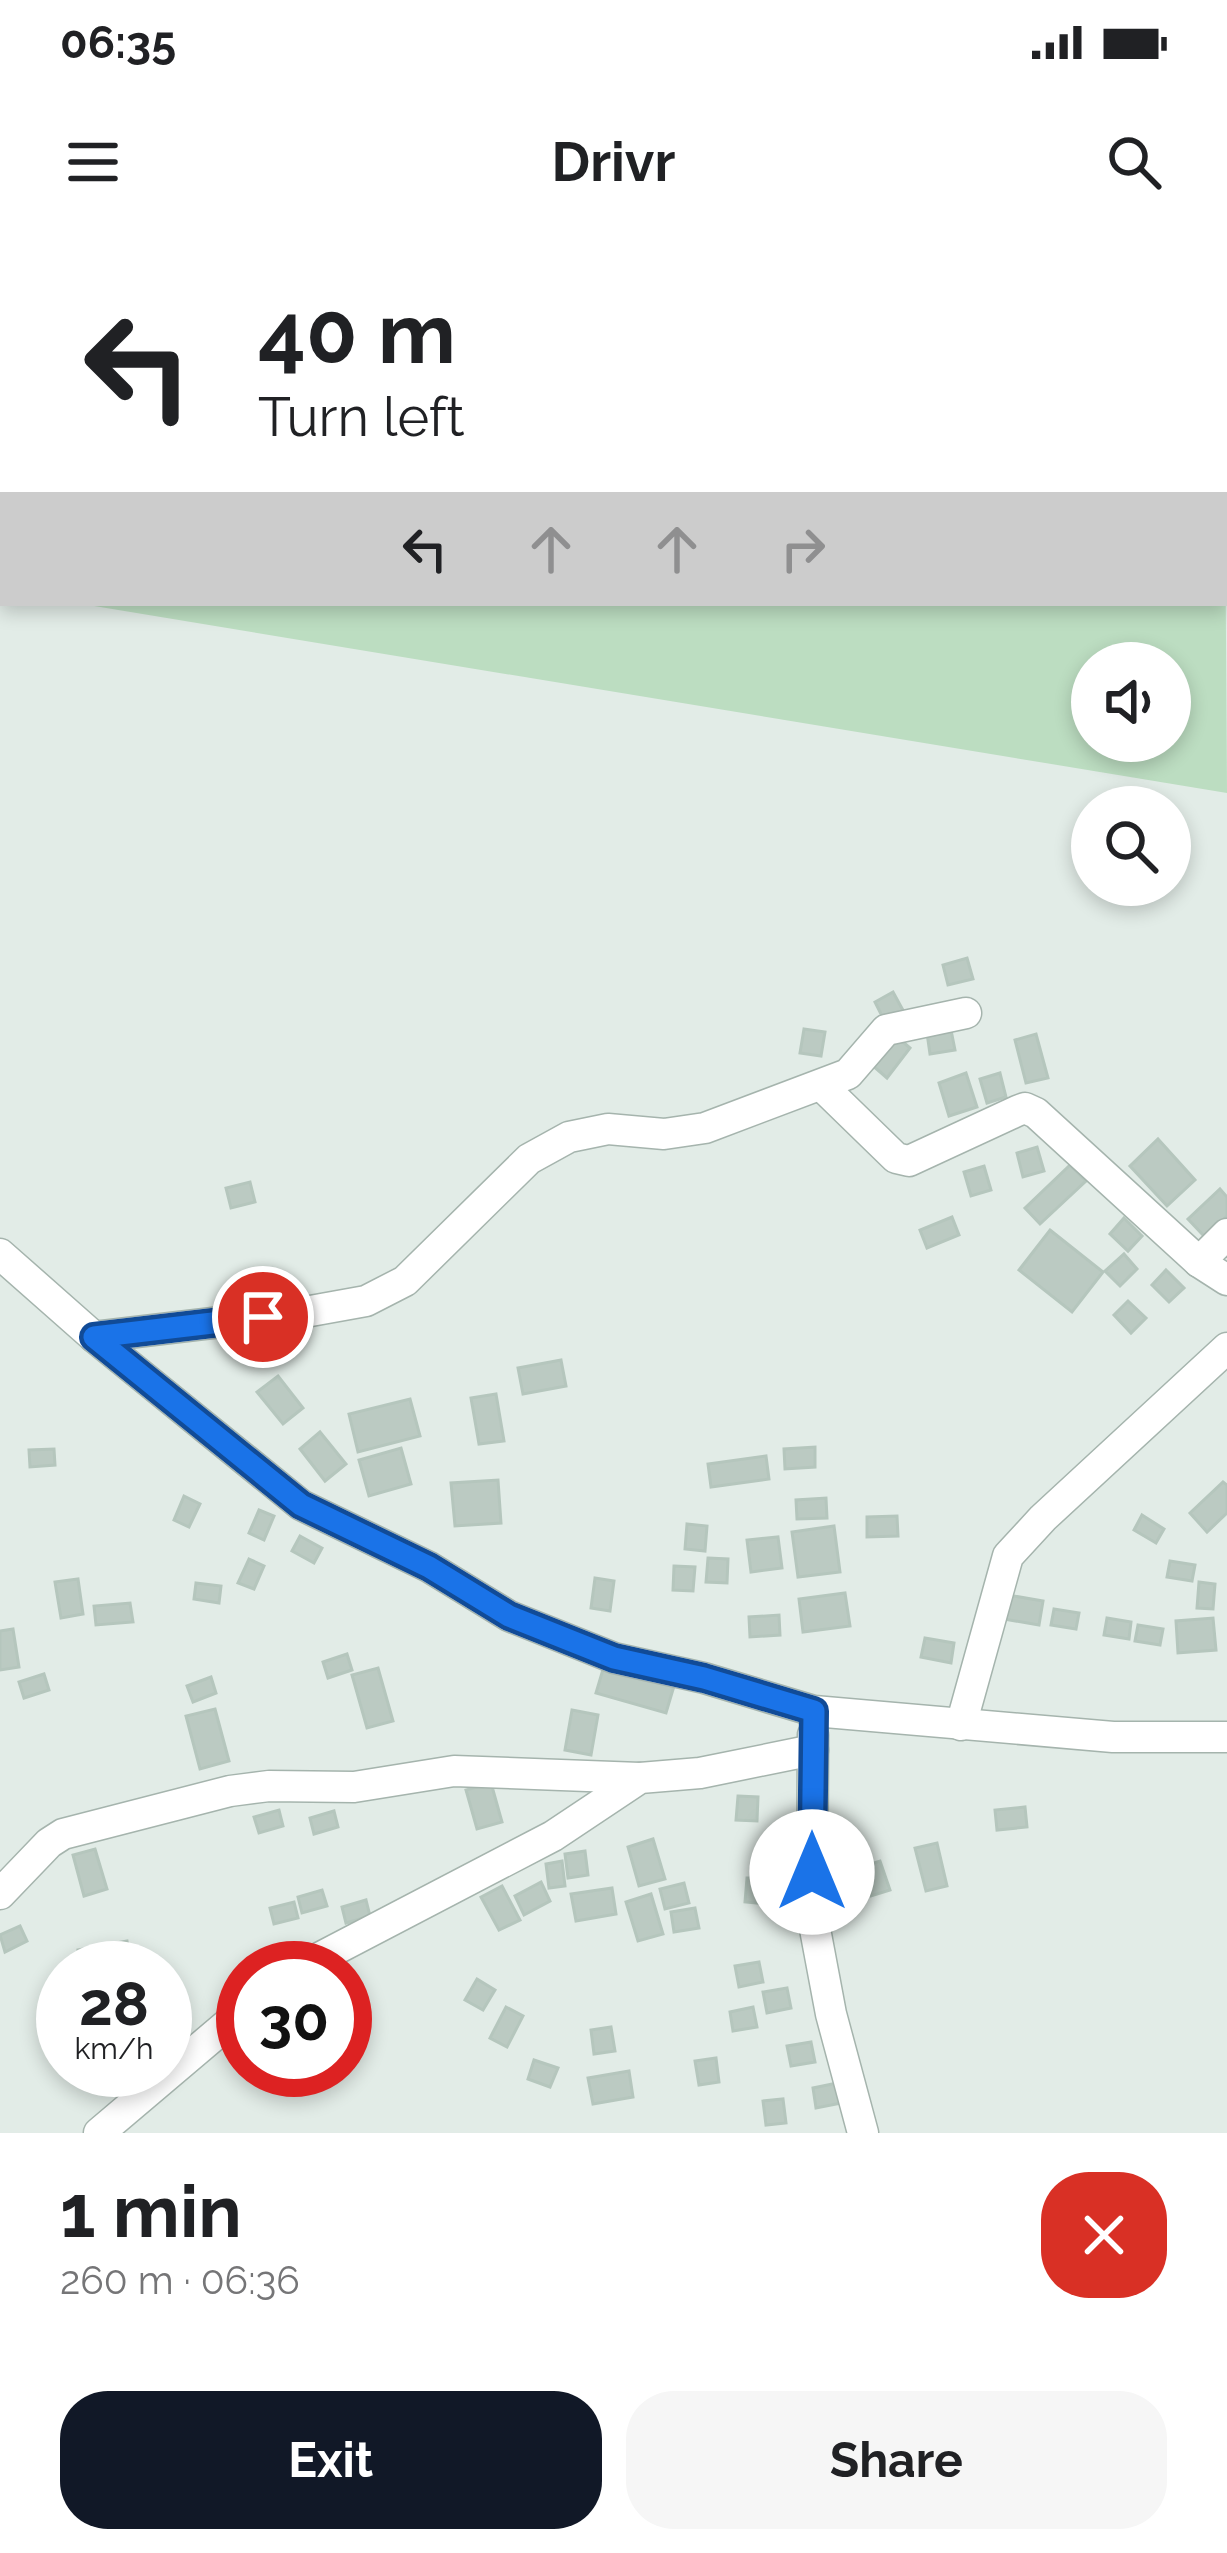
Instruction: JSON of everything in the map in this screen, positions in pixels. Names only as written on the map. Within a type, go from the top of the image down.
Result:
[{"type":"street","points":[[94,1337],[305,1312],[366,1300],[405,1281],[529,1159],[568,1137],[608,1129],[664,1134],[705,1128],[822,1086],[856,1068],[886,1030],[966,1013]]},
{"type":"street","points":[[822,1086],[896,1158],[909,1160],[1025,1108],[1036,1113],[1198,1262],[1227,1280]]},
{"type":"street","points":[[1198,1262],[1227,1234]]},
{"type":"street","points":[[0,1254],[301,1505],[429,1567],[509,1616],[614,1658],[704,1678],[814,1711],[1113,1737],[1227,1737]]},
{"type":"street","points":[[962,1725],[1008,1556],[1227,1348]]},
{"type":"street","points":[[814,1711],[812,1913],[831,2014],[863,2133]]},
{"type":"street","points":[[0,1894],[63,1834],[230,1791],[298,1784],[354,1786],[454,1771],[640,1778],[700,1773],[813,1750]]},
{"type":"street","points":[[352,1941],[553,1836],[640,1778]]},
{"type":"street","points":[[99,2133],[216,2034]]},
{"type":"green space","points":[[94,606],[1226,606],[1227,793]]},
{"type":"building","points":[[967,958],[973,979],[948,985],[943,965]]},
{"type":"building","points":[[893,992],[905,1014],[886,1024],[875,1002]]},
{"type":"building","points":[[804,1029],[825,1032],[821,1056],[800,1053]]},
{"type":"building","points":[[951,1030],[955,1050],[930,1054],[927,1033]]},
{"type":"building","points":[[1036,1034],[1048,1078],[1026,1083],[1015,1040]]},
{"type":"building","points":[[895,1035],[910,1048],[887,1078],[872,1065]]},
{"type":"building","points":[[966,1073],[977,1107],[949,1116],[939,1083]]},
{"type":"building","points":[[1000,1073],[1006,1097],[987,1103],[980,1079]]},
{"type":"building","points":[[1158,1139],[1195,1180],[1167,1206],[1130,1166]]},
{"type":"building","points":[[1037,1147],[1044,1171],[1023,1177],[1017,1153]]},
{"type":"building","points":[[1070,1165],[1086,1181],[1040,1224],[1025,1208]]},
{"type":"building","points":[[984,1166],[991,1190],[971,1196],[964,1172]]},
{"type":"building","points":[[250,1182],[255,1202],[231,1208],[226,1188]]},
{"type":"building","points":[[1220,1189],[1227,1197],[1227,1216],[1205,1237],[1188,1219]]},
{"type":"building","points":[[952,1217],[959,1235],[927,1248],[920,1230]]},
{"type":"building","points":[[1124,1218],[1142,1236],[1128,1251],[1110,1234]]},
{"type":"building","points":[[1050,1230],[1103,1272],[1072,1312],[1019,1270]]},
{"type":"building","points":[[1124,1254],[1137,1269],[1120,1286],[1105,1271]]},
{"type":"building","points":[[1166,1270],[1184,1288],[1169,1302],[1152,1285]]},
{"type":"building","points":[[1128,1301],[1146,1318],[1131,1333],[1114,1315]]},
{"type":"building","points":[[561,1360],[566,1386],[523,1394],[518,1368]]},
{"type":"building","points":[[278,1376],[303,1408],[283,1424],[257,1392]]},
{"type":"building","points":[[496,1394],[504,1441],[479,1444],[471,1398]]},
{"type":"building","points":[[410,1399],[420,1436],[358,1452],[349,1414]]},
{"type":"building","points":[[320,1432],[346,1464],[325,1481],[300,1449]]},
{"type":"building","points":[[815,1447],[815,1467],[785,1469],[784,1449]]},
{"type":"building","points":[[401,1448],[411,1484],[369,1496],[359,1460]]},
{"type":"building","points":[[54,1449],[55,1465],[30,1467],[29,1450]]},
{"type":"building","points":[[766,1456],[769,1479],[711,1487],[708,1464]]},
{"type":"building","points":[[498,1480],[501,1523],[455,1526],[451,1483]]},
{"type":"building","points":[[1223,1482],[1227,1513],[1207,1532],[1190,1513]]},
{"type":"building","points":[[184,1496],[200,1504],[189,1527],[174,1520]]},
{"type":"building","points":[[826,1498],[827,1518],[797,1519],[796,1500]]},
{"type":"building","points":[[259,1510],[274,1516],[264,1540],[249,1533]]},
{"type":"building","points":[[1142,1515],[1164,1529],[1156,1543],[1134,1530]]},
{"type":"building","points":[[897,1516],[898,1536],[867,1537],[867,1517]]},
{"type":"building","points":[[687,1524],[707,1526],[705,1551],[685,1549]]},
{"type":"building","points":[[834,1526],[840,1572],[798,1577],[792,1532]]},
{"type":"building","points":[[300,1536],[322,1548],[314,1563],[292,1551]]},
{"type":"building","points":[[778,1537],[782,1568],[751,1572],[747,1540]]},
{"type":"building","points":[[708,1558],[728,1559],[727,1583],[706,1582]]},
{"type":"building","points":[[249,1559],[264,1566],[254,1589],[238,1583]]},
{"type":"building","points":[[1170,1561],[1195,1565],[1192,1581],[1167,1577]]},
{"type":"building","points":[[674,1566],[695,1567],[693,1591],[673,1590]]},
{"type":"building","points":[[595,1578],[614,1581],[610,1611],[591,1608]]},
{"type":"building","points":[[78,1579],[83,1614],[61,1618],[55,1582]]},
{"type":"building","points":[[1199,1582],[1215,1584],[1213,1609],[1197,1608]]},
{"type":"building","points":[[196,1583],[221,1586],[219,1603],[194,1599]]},
{"type":"building","points":[[845,1593],[850,1626],[803,1632],[799,1599]]},
{"type":"building","points":[[1008,1595],[1043,1601],[1039,1625],[1004,1619]]},
{"type":"building","points":[[130,1603],[133,1622],[96,1625],[94,1606]]},
{"type":"building","points":[[1054,1609],[1079,1613],[1076,1629],[1051,1625]]},
{"type":"building","points":[[779,1615],[780,1635],[750,1637],[749,1617]]},
{"type":"building","points":[[1107,1618],[1131,1622],[1129,1639],[1104,1635]]},
{"type":"building","points":[[1213,1618],[1216,1650],[1178,1653],[1176,1621]]},
{"type":"building","points":[[1138,1625],[1163,1629],[1160,1645],[1135,1641]]},
{"type":"building","points":[[13,1629],[19,1667],[0,1670],[0,1631]]},
{"type":"building","points":[[925,1638],[954,1643],[951,1663],[921,1657]]},
{"type":"building","points":[[347,1654],[352,1670],[328,1678],[323,1662]]},
{"type":"building","points":[[604,1666],[674,1686],[666,1713],[596,1693]]},
{"type":"building","points":[[378,1668],[393,1721],[367,1728],[352,1675]]},
{"type":"building","points":[[44,1674],[49,1690],[24,1698],[19,1682]]},
{"type":"building","points":[[211,1677],[216,1693],[193,1702],[187,1686]]},
{"type":"building","points":[[215,1709],[229,1761],[200,1769],[186,1716]]},
{"type":"building","points":[[572,1710],[598,1715],[591,1755],[565,1750]]},
{"type":"building","points":[[491,1783],[502,1822],[477,1829],[466,1790]]},
{"type":"building","points":[[738,1796],[758,1797],[757,1821],[736,1820]]},
{"type":"building","points":[[1025,1807],[1027,1827],[997,1830],[995,1810]]},
{"type":"building","points":[[279,1810],[283,1826],[259,1833],[254,1817]]},
{"type":"building","points":[[334,1811],[338,1827],[314,1834],[310,1818]]},
{"type":"building","points":[[777,1837],[797,1838],[795,1863],[775,1861]]},
{"type":"building","points":[[653,1839],[665,1879],[639,1886],[628,1847]]},
{"type":"building","points":[[937,1843],[947,1886],[926,1891],[915,1848]]},
{"type":"building","points":[[95,1849],[107,1889],[84,1896],[73,1855]]},
{"type":"building","points":[[585,1851],[588,1875],[568,1878],[565,1854]]},
{"type":"building","points":[[562,1861],[565,1886],[549,1888],[546,1864]]},
{"type":"building","points":[[880,1861],[890,1890],[871,1896],[861,1867]]},
{"type":"building","points":[[779,1873],[799,1874],[798,1898],[777,1897]]},
{"type":"building","points":[[747,1878],[767,1879],[766,1904],[745,1902]]},
{"type":"building","points":[[541,1882],[550,1901],[524,1915],[515,1896]]},
{"type":"building","points":[[684,1883],[689,1903],[665,1909],[660,1889]]},
{"type":"building","points":[[502,1886],[520,1920],[499,1930],[481,1897]]},
{"type":"building","points":[[612,1888],[616,1914],[576,1921],[571,1894]]},
{"type":"building","points":[[322,1890],[327,1906],[302,1913],[298,1897]]},
{"type":"building","points":[[651,1894],[663,1934],[638,1941],[626,1902]]},
{"type":"building","points":[[366,1900],[370,1916],[346,1923],[342,1907]]},
{"type":"building","points":[[294,1902],[298,1918],[274,1924],[270,1908]]},
{"type":"building","points":[[695,1908],[699,1928],[674,1932],[671,1912]]},
{"type":"building","points":[[20,1926],[27,1941],[5,1952],[0,1935]]},
{"type":"building","points":[[759,1962],[763,1982],[739,1987],[735,1966]]},
{"type":"building","points":[[477,1979],[495,1990],[483,2010],[465,2000]]},
{"type":"building","points":[[787,1988],[791,2008],[767,2013],[763,1992]]},
{"type":"building","points":[[506,2007],[523,2016],[507,2047],[490,2038]]},
{"type":"building","points":[[753,2007],[757,2027],[733,2031],[730,2012]]},
{"type":"building","points":[[611,2027],[615,2051],[594,2054],[591,2030]]},
{"type":"building","points":[[811,2042],[815,2062],[791,2066],[787,2046]]},
{"type":"building","points":[[716,2058],[719,2082],[699,2085],[695,2061]]},
{"type":"building","points":[[534,2060],[558,2068],[550,2087],[528,2079]]},
{"type":"building","points":[[629,2071],[633,2097],[593,2104],[588,2078]]},
{"type":"building","points":[[837,2083],[841,2103],[816,2108],[813,2088]]},
{"type":"building","points":[[783,2099],[786,2123],[766,2125],[763,2101]]},
{"type":"route","points":[[263,1317],[94,1337],[301,1505],[429,1567],[509,1616],[614,1658],[704,1678],[814,1711],[812,1872]]}]
